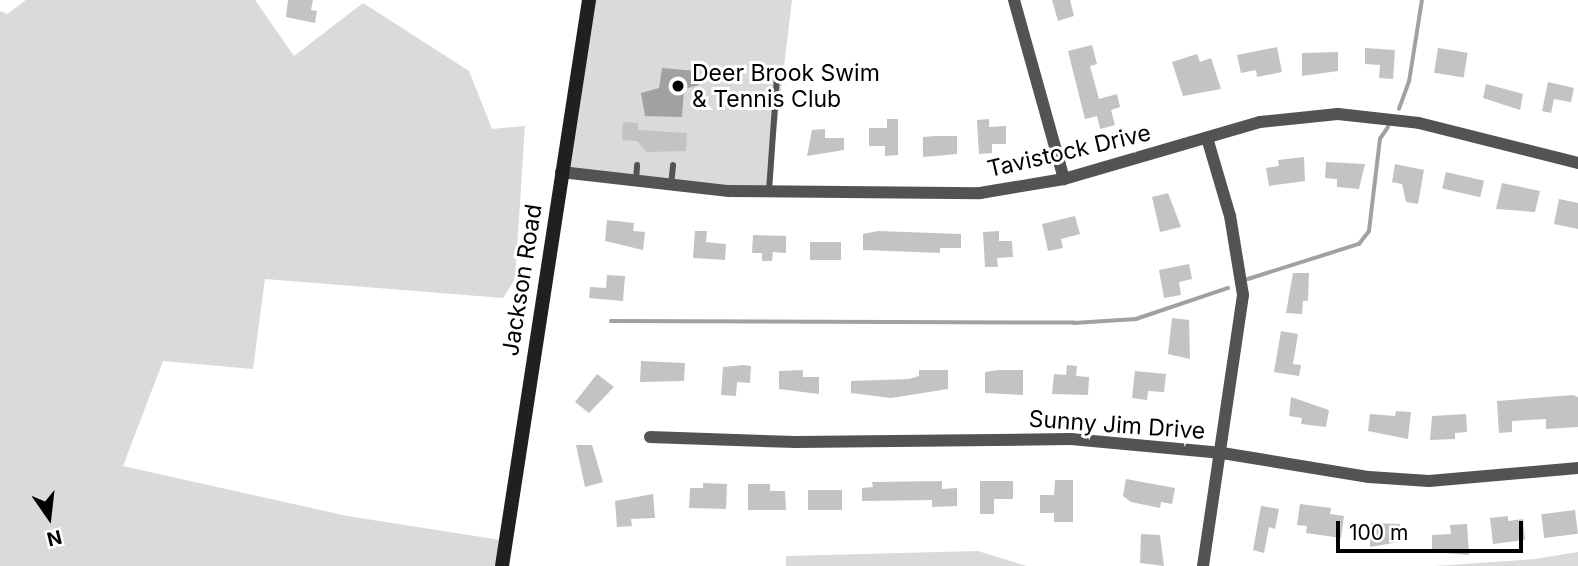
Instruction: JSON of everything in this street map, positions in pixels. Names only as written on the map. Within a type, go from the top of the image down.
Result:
[{"type":"street","name":"Jackson Road","points":[[502,566],[589,0]]},
{"type":"street","points":[[1014,0],[1063,178]]},
{"type":"street","name":"Tavistock Drive","points":[[561,172],[671,187],[980,193],[1063,178],[1279,118],[1358,114],[1419,122],[1578,163]]},
{"type":"street","points":[[1203,566],[1222,453],[1243,295],[1230,216],[1208,138]]},
{"type":"street","name":"Sunny Jim Drive","points":[[650,437],[796,442],[1071,439],[1222,453],[1419,481],[1578,468]]},
{"type":"lane","points":[[769,191],[777,78]]},
{"type":"lane","points":[[636,182],[637,165]]},
{"type":"lane","points":[[671,187],[673,165]]},
{"type":"shaded area","points":[[26,0],[255,0],[294,56],[363,3],[469,71],[492,129],[525,126],[515,279],[503,298],[265,279],[253,369],[163,361],[123,466],[347,516],[507,541],[494,566],[0,566],[0,11],[7,14]]},
{"type":"shaded area","name":"Deer Brook Swim & Tennis Club","points":[[588,0],[792,0],[769,191],[561,172]]},
{"type":"shaded area","points":[[662,68],[696,71],[699,85],[684,89],[682,117],[645,116],[641,93],[659,88]]},
{"type":"shaded area","points":[[978,551],[1027,566],[786,566],[786,556]]},
{"type":"shaded area","points":[[1578,552],[1578,566],[1436,566],[1535,559]]},
{"type":"building","points":[[288,0],[313,0],[311,10],[317,11],[315,23],[286,17]]},
{"type":"building","points":[[1052,0],[1070,0],[1074,16],[1058,21]]},
{"type":"building","points":[[1092,45],[1097,64],[1090,66],[1099,99],[1117,94],[1120,107],[1111,110],[1115,125],[1100,129],[1097,116],[1085,119],[1068,51]]},
{"type":"building","points":[[1277,47],[1282,72],[1257,77],[1256,70],[1241,73],[1237,55]]},
{"type":"building","points":[[1365,48],[1395,50],[1393,79],[1379,78],[1380,65],[1365,64]]},
{"type":"building","points":[[1438,48],[1468,53],[1464,77],[1434,73]]},
{"type":"building","points":[[1338,52],[1338,71],[1302,76],[1302,53]]},
{"type":"building","points":[[1197,54],[1200,62],[1211,58],[1221,89],[1183,96],[1172,62]]},
{"type":"building","points":[[1548,82],[1574,88],[1571,102],[1554,99],[1551,113],[1542,111]]},
{"type":"building","points":[[1486,84],[1523,94],[1520,110],[1483,98]]},
{"type":"building","points":[[887,119],[898,119],[898,155],[885,156],[885,146],[869,146],[869,128],[887,128]]},
{"type":"building","points":[[989,119],[989,127],[1006,126],[1006,144],[992,144],[992,153],[979,154],[977,120]]},
{"type":"building","points":[[623,122],[638,123],[638,130],[687,133],[686,151],[647,152],[637,141],[622,140]]},
{"type":"building","points":[[825,129],[825,138],[844,138],[844,150],[807,156],[812,130]]},
{"type":"building","points":[[957,136],[957,154],[923,157],[923,137]]},
{"type":"building","points":[[1304,157],[1305,181],[1269,186],[1266,168],[1279,166],[1278,160]]},
{"type":"building","points":[[1326,162],[1365,164],[1359,189],[1337,187],[1337,179],[1325,178]]},
{"type":"building","points":[[1395,164],[1424,170],[1418,204],[1406,202],[1402,184],[1392,182]]},
{"type":"building","points":[[1446,172],[1484,181],[1480,197],[1442,189]]},
{"type":"building","points":[[1502,183],[1540,191],[1535,212],[1496,209]]},
{"type":"building","points":[[1168,193],[1181,227],[1160,232],[1152,197]]},
{"type":"building","points":[[1559,199],[1578,203],[1578,229],[1554,224]]},
{"type":"building","points":[[1075,216],[1080,234],[1061,239],[1063,248],[1048,251],[1042,224]]},
{"type":"building","points":[[607,220],[634,223],[633,231],[645,232],[643,250],[605,241]]},
{"type":"building","points":[[695,231],[707,231],[706,242],[726,244],[725,260],[693,258]]},
{"type":"building","points":[[878,231],[961,234],[961,248],[940,248],[940,253],[863,250],[863,234]]},
{"type":"building","points":[[999,231],[999,241],[1012,241],[1013,257],[997,258],[998,267],[985,267],[983,232]]},
{"type":"building","points":[[753,235],[786,236],[786,253],[773,252],[772,261],[762,261],[762,253],[752,253]]},
{"type":"building","points":[[810,242],[841,242],[841,260],[810,260]]},
{"type":"building","points":[[1189,264],[1192,279],[1179,282],[1181,295],[1164,298],[1159,270]]},
{"type":"building","points":[[1293,273],[1309,273],[1308,301],[1303,301],[1302,314],[1286,313]]},
{"type":"building","points":[[607,275],[625,276],[623,301],[589,298],[590,287],[606,288]]},
{"type":"building","points":[[1172,318],[1189,320],[1190,359],[1168,354]]},
{"type":"building","points":[[1281,331],[1298,334],[1293,364],[1301,365],[1299,376],[1274,372]]},
{"type":"building","points":[[641,361],[685,363],[684,381],[640,382]]},
{"type":"building","points":[[1067,365],[1077,366],[1076,376],[1089,377],[1088,395],[1052,394],[1054,374],[1066,375]]},
{"type":"building","points":[[751,366],[750,383],[737,382],[736,396],[721,395],[723,367]]},
{"type":"building","points":[[803,370],[803,377],[819,377],[819,394],[779,389],[779,371]]},
{"type":"building","points":[[919,370],[948,370],[948,389],[891,398],[851,393],[851,381],[909,379],[919,376]]},
{"type":"building","points":[[1023,370],[1023,395],[985,393],[985,372]]},
{"type":"building","points":[[1135,371],[1166,374],[1164,392],[1148,391],[1147,400],[1132,398]]},
{"type":"building","points":[[597,374],[614,387],[589,413],[575,402]]},
{"type":"building","points":[[1573,395],[1578,397],[1578,427],[1546,429],[1546,419],[1512,421],[1512,432],[1499,433],[1497,401]]},
{"type":"building","points":[[1291,397],[1329,410],[1326,427],[1301,424],[1302,418],[1289,416]]},
{"type":"building","points":[[1396,411],[1411,412],[1408,439],[1368,431],[1370,414],[1395,416]]},
{"type":"building","points":[[1466,414],[1467,432],[1455,433],[1455,439],[1430,440],[1432,416]]},
{"type":"building","points":[[576,445],[592,445],[603,482],[585,487]]},
{"type":"building","points":[[1126,479],[1175,488],[1172,504],[1161,502],[1160,508],[1131,502],[1123,496]]},
{"type":"building","points":[[1055,480],[1073,480],[1073,522],[1054,522],[1054,513],[1040,513],[1040,495],[1054,495]]},
{"type":"building","points":[[942,481],[942,489],[957,488],[957,506],[932,507],[932,500],[862,501],[862,488],[873,487],[872,482]]},
{"type":"building","points":[[980,481],[1013,481],[1013,499],[994,499],[994,514],[980,514]]},
{"type":"building","points":[[703,483],[727,484],[726,509],[689,508],[690,488],[703,488]]},
{"type":"building","points":[[748,484],[770,484],[770,491],[785,491],[786,510],[748,510]]},
{"type":"building","points":[[808,490],[842,490],[842,510],[808,510]]},
{"type":"building","points":[[653,494],[655,518],[631,519],[632,526],[617,527],[615,501]]},
{"type":"building","points":[[1300,504],[1331,508],[1330,514],[1344,516],[1341,538],[1306,533],[1307,526],[1297,525]]},
{"type":"building","points":[[1261,506],[1279,509],[1275,529],[1269,527],[1264,553],[1253,550]]},
{"type":"building","points":[[1575,510],[1578,534],[1544,538],[1541,514]]},
{"type":"building","points":[[1508,516],[1508,521],[1523,519],[1525,540],[1493,544],[1490,518]]},
{"type":"building","points":[[1371,523],[1400,524],[1399,542],[1370,547]]},
{"type":"building","points":[[1467,524],[1469,555],[1432,552],[1432,535],[1451,534],[1450,525]]},
{"type":"building","points":[[1141,534],[1160,535],[1164,566],[1140,563]]},
{"type":"waterway","points":[[1399,109],[1409,82],[1422,0]]},
{"type":"waterway","points":[[1248,279],[1359,244],[1369,231],[1380,139],[1388,127]]},
{"type":"waterway","points":[[611,321],[1074,323],[1136,319],[1228,288]]},
{"type":"place","name":"Deer Brook Swim & Tennis Club","points":[[678,86]]}]
